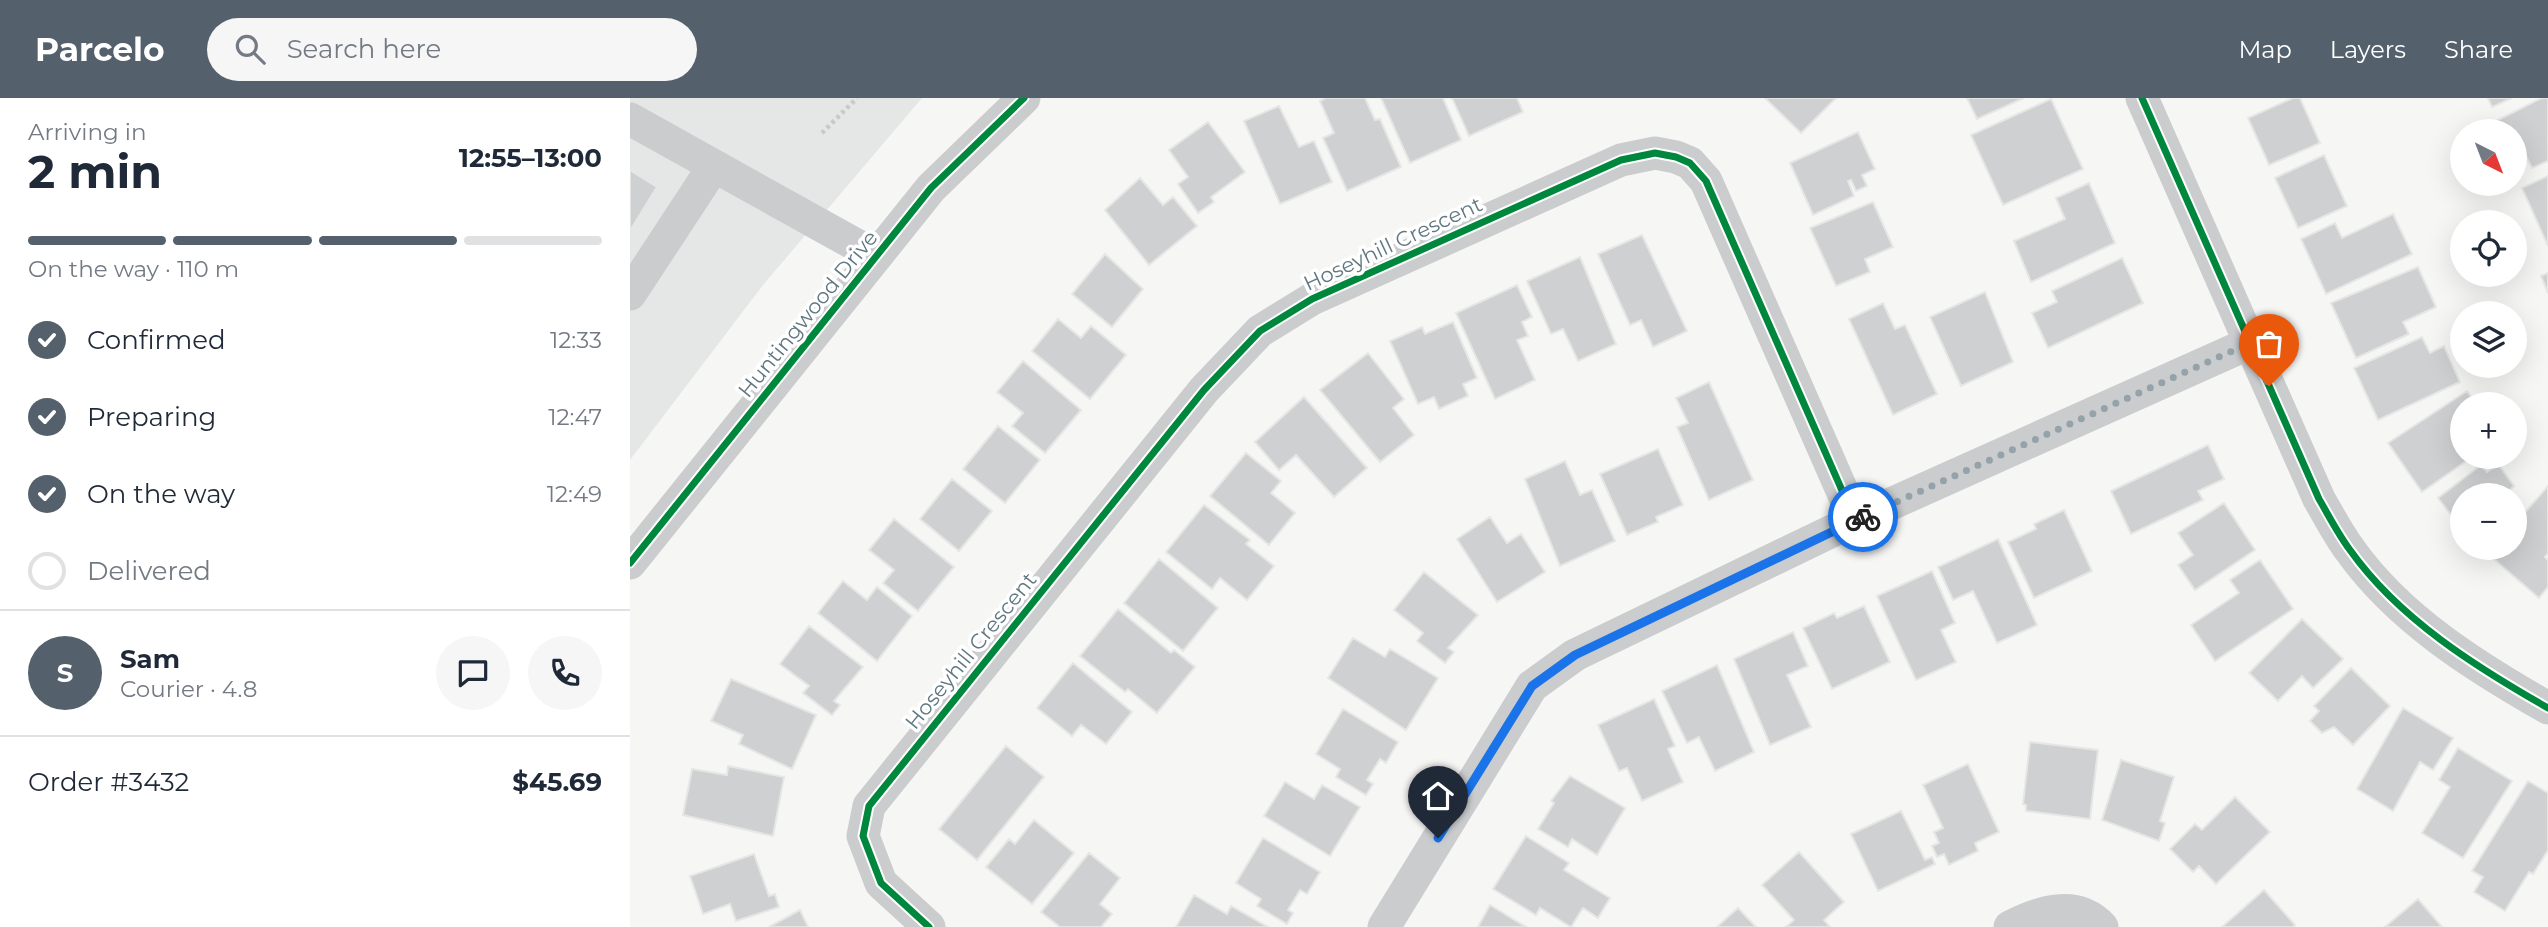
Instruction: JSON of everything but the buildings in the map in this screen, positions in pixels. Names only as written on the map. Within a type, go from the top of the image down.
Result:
[{"type":"street","name":"Huntingwood Drive","points":[[630,563],[931,188],[1024,98]]},
{"type":"street","points":[[2142,98],[2319,499],[2350,550],[2382,588],[2415,618],[2491,676],[2548,708]]},
{"type":"street","points":[[630,119],[876,256]]},
{"type":"street","name":"Hoseyhill Crescent","points":[[929,927],[881,883],[863,836],[869,806],[1204,390],[1260,331],[1312,299],[1538,196],[1621,160],[1655,153],[1690,163],[1706,181],[1855,520]]},
{"type":"street","points":[[630,294],[714,166]]},
{"type":"street","points":[[1384,927],[1532,686],[1575,655],[1855,520],[2250,343]]},
{"type":"street","points":[[2010,927],[2054,909],[2082,912],[2102,927]]},
{"type":"path","points":[[822,133],[857,98]]},
{"type":"shaded area","points":[[630,98],[922,98],[763,285],[630,460]]},
{"type":"cycle path","points":[[630,563],[931,188],[1024,98]]},
{"type":"cycle path","points":[[2142,98],[2319,499],[2346,544],[2370,575],[2415,620],[2494,676],[2548,708]]},
{"type":"cycle path","points":[[929,927],[881,883],[863,836],[869,806],[1204,390],[1260,331],[1312,299],[1621,160],[1655,153],[1676,157],[1690,163],[1706,181],[1855,520]]},
{"type":"way so far","points":[[1863,517],[2250,343],[2269,386]]},
{"type":"route","points":[[1438,838],[1532,686],[1575,655],[1863,517]]}]
